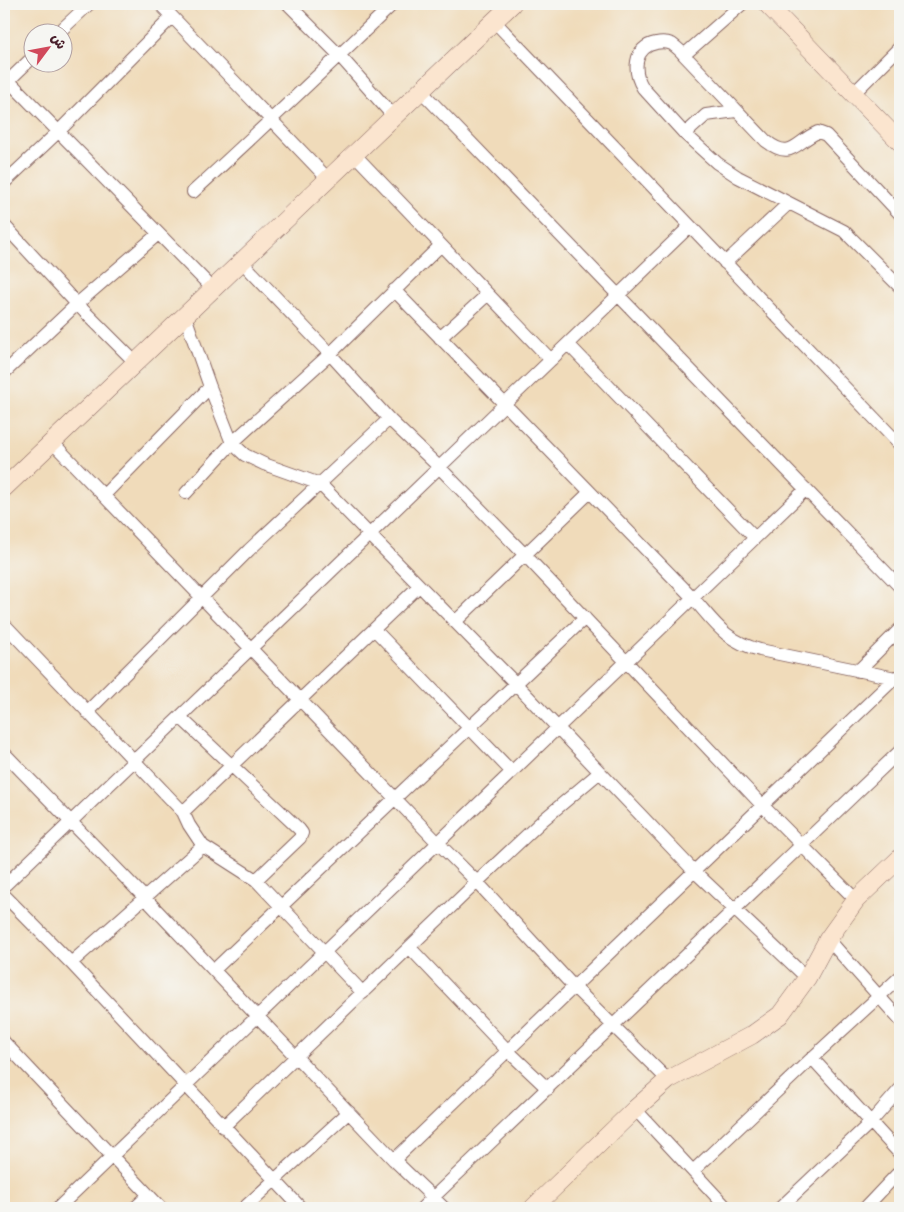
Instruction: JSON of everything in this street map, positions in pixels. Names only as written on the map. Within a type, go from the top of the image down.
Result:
[{"type":"street","points":[[70,22],[90,4]]},
{"type":"street","points":[[160,4],[328,180]]},
{"type":"street","points":[[288,4],[339,55],[394,117]]},
{"type":"street","points":[[193,192],[257,134],[270,119],[393,4]]},
{"type":"street","points":[[4,488],[512,4]]},
{"type":"street","points":[[684,55],[742,4]]},
{"type":"street","points":[[768,4],[900,142]]},
{"type":"street","points":[[4,183],[58,132],[172,17]]},
{"type":"street","points":[[494,21],[900,445]]},
{"type":"street","points":[[900,214],[826,135],[818,132],[796,148],[776,149],[671,44],[659,42],[650,44],[637,57],[636,71],[638,80],[643,88],[685,134],[727,171],[844,231],[900,287]]},
{"type":"street","points":[[854,93],[900,47]]},
{"type":"street","points":[[22,67],[5,81],[58,132],[212,290]]},
{"type":"street","points":[[421,90],[900,587]]},
{"type":"street","points":[[685,134],[706,115],[736,111]]},
{"type":"street","points":[[354,154],[550,360]]},
{"type":"street","points":[[725,262],[789,203]]},
{"type":"street","points":[[4,225],[77,304],[136,363]]},
{"type":"street","points":[[4,886],[690,226]]},
{"type":"street","points":[[4,373],[77,304],[158,234]]},
{"type":"street","points":[[186,494],[232,443],[330,354],[441,245]]},
{"type":"street","points":[[242,262],[389,418],[524,554],[762,805],[856,900]]},
{"type":"street","points":[[394,290],[693,598],[728,637],[744,646],[898,678]]},
{"type":"street","points":[[440,338],[488,294]]},
{"type":"street","points":[[185,316],[232,443],[245,455],[264,464],[320,484],[516,684],[694,871],[807,978]]},
{"type":"street","points":[[568,344],[755,538]]},
{"type":"street","points":[[104,495],[210,387]]},
{"type":"street","points":[[87,712],[249,550],[389,418]]},
{"type":"street","points":[[52,442],[477,882],[574,987],[668,1080]]},
{"type":"street","points":[[58,1208],[806,489]]},
{"type":"street","points":[[455,622],[590,492]]},
{"type":"street","points":[[184,812],[419,586]]},
{"type":"street","points":[[214,970],[585,618]]},
{"type":"street","points":[[4,624],[184,812],[189,825],[203,846],[256,880],[363,993]]},
{"type":"street","points":[[374,629],[512,772]]},
{"type":"street","points":[[858,671],[900,629]]},
{"type":"street","points":[[394,1160],[762,805],[898,678]]},
{"type":"street","points":[[180,717],[302,833],[300,838],[256,880]]},
{"type":"street","points":[[422,1208],[900,752]]},
{"type":"street","points":[[4,753],[394,1160],[444,1208]]},
{"type":"street","points":[[223,1126],[543,820],[600,772]]},
{"type":"street","points":[[71,963],[203,846]]},
{"type":"street","points":[[533,1208],[634,1108],[668,1080],[752,1035],[780,1015],[807,978],[828,939],[856,900],[900,858]]},
{"type":"street","points":[[4,895],[71,963],[300,1208]]},
{"type":"street","points":[[828,939],[900,1020]]},
{"type":"street","points":[[410,948],[508,1051],[548,1089]]},
{"type":"street","points":[[693,1171],[900,977]]},
{"type":"street","points":[[4,1042],[161,1208]]},
{"type":"street","points":[[812,1058],[900,1154]]},
{"type":"street","points":[[780,1208],[871,1122],[900,1089]]},
{"type":"street","points":[[634,1108],[727,1208]]},
{"type":"street","points":[[244,1208],[349,1112]]},
{"type":"street","points":[[865,1208],[900,1171]]},
{"type":"street","points":[[135,1208],[149,1195]]}]
